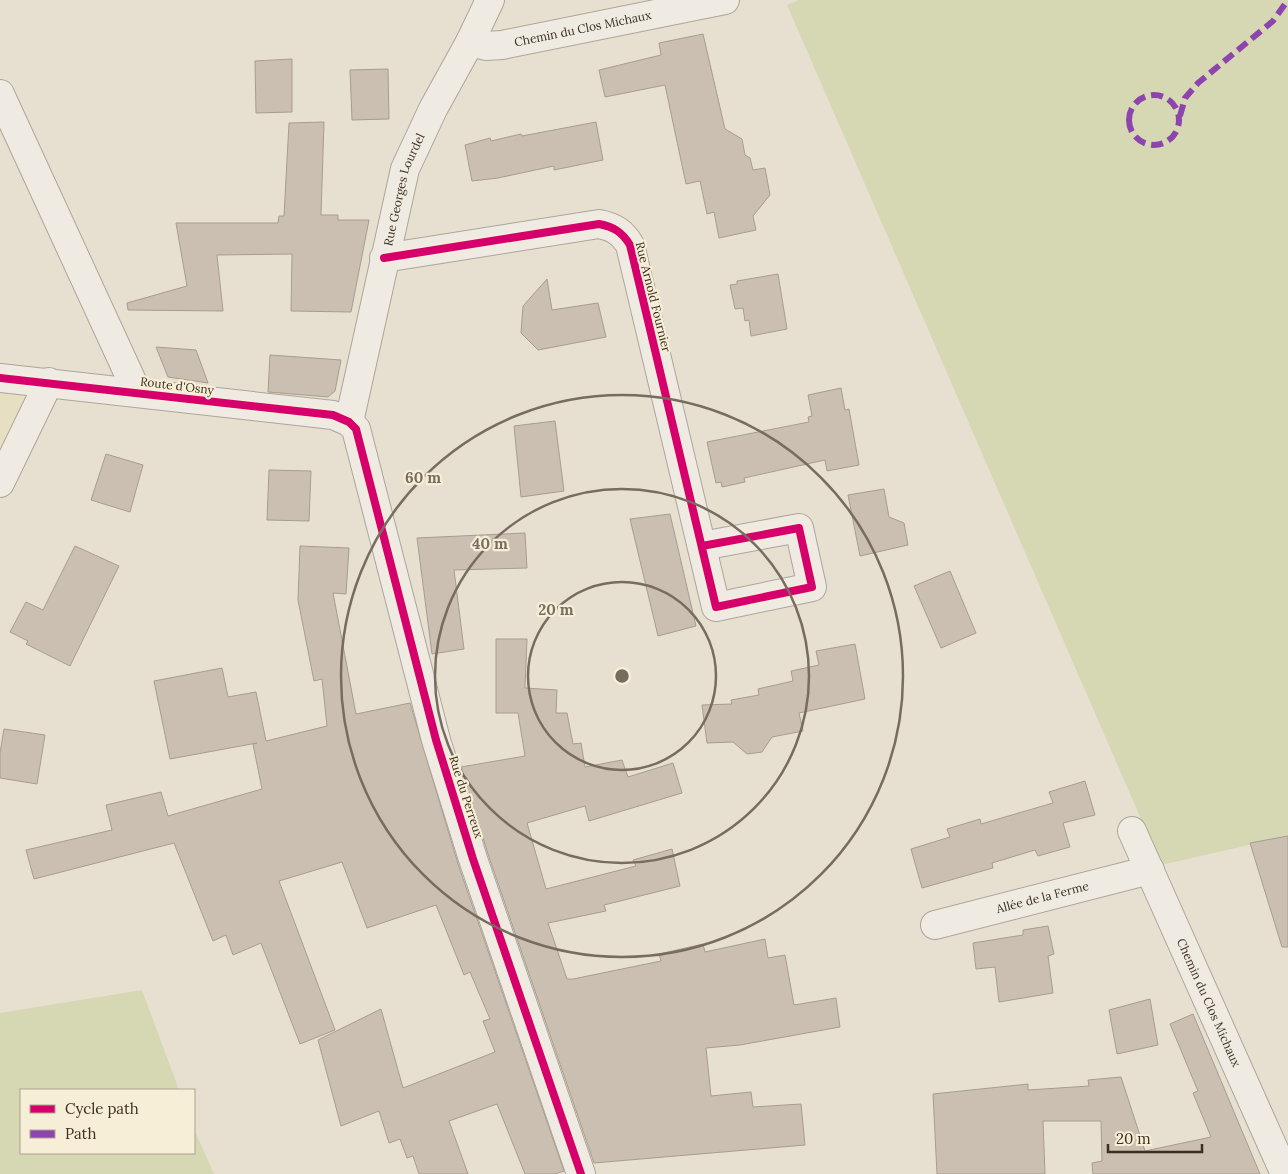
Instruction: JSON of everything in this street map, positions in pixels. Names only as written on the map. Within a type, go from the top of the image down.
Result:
[{"type":"street","name":"Rue Georges Lourdel","points":[[349,422],[405,169],[433,109],[470,42],[490,0]]},
{"type":"street","name":"Chemin du Clos Michaux","points":[[470,42],[486,46],[502,45],[725,0]]},
{"type":"street","points":[[0,94],[137,392]]},
{"type":"street","name":"Rue Arnold Fournier","points":[[384,258],[600,224],[612,227],[623,234],[630,245],[702,546]]},
{"type":"street","name":"Route d'Osny","points":[[0,378],[334,415],[349,422]]},
{"type":"street","points":[[0,483],[49,382]]},
{"type":"street","name":"Rue du Perreux","points":[[349,422],[360,436],[436,740],[473,859],[582,1174]]},
{"type":"street","name":"Chemin du Clos Michaux","points":[[1132,830],[1285,1174]]},
{"type":"street","name":"Allée de la Ferme","points":[[935,925],[1150,870]]},
{"type":"shaded area","points":[[62,372],[0,488],[0,373]]},
{"type":"green space","points":[[799,0],[1288,0],[1288,836],[1161,865],[787,5]]},
{"type":"green space","points":[[142,990],[179,1089],[20,1089],[20,1154],[195,1154],[195,1131],[214,1174],[0,1174],[0,1013]]},
{"type":"building","points":[[703,34],[725,129],[742,139],[745,155],[750,158],[753,170],[765,168],[770,195],[753,216],[756,230],[719,238],[714,212],[707,214],[700,181],[686,184],[665,85],[605,97],[599,70],[661,55],[659,43]]},
{"type":"building","points":[[292,59],[292,112],[256,113],[255,61]]},
{"type":"building","points":[[388,69],[389,119],[352,120],[350,70]]},
{"type":"building","points":[[324,122],[321,215],[338,215],[338,220],[369,220],[351,312],[291,311],[292,254],[217,255],[223,311],[128,310],[127,303],[187,286],[176,223],[278,223],[279,216],[284,216],[289,123]]},
{"type":"building","points":[[596,122],[603,160],[554,170],[554,166],[498,178],[472,181],[465,145],[490,138],[491,141],[521,134],[522,136]]},
{"type":"building","points":[[778,274],[787,329],[751,336],[749,320],[745,321],[743,308],[735,309],[730,285],[737,284],[737,281]]},
{"type":"building","points":[[547,279],[552,310],[598,303],[606,337],[538,350],[521,333],[523,306]]},
{"type":"building","points":[[156,347],[196,350],[208,383],[168,377]]},
{"type":"building","points":[[270,355],[341,360],[335,391],[328,397],[268,392]]},
{"type":"building","points":[[841,388],[845,410],[849,409],[859,465],[827,471],[825,460],[744,478],[745,482],[722,487],[721,482],[716,483],[707,442],[809,422],[808,417],[812,416],[808,395]]},
{"type":"building","points":[[555,421],[564,491],[521,497],[514,426]]},
{"type":"building","points":[[106,454],[143,465],[130,512],[91,500]]},
{"type":"building","points":[[269,470],[311,471],[309,521],[267,520]]},
{"type":"building","points":[[884,489],[889,517],[904,523],[908,545],[860,556],[848,495]]},
{"type":"building","points":[[670,514],[696,626],[658,636],[630,519]]},
{"type":"building","points":[[525,533],[527,568],[454,570],[464,649],[432,654],[417,538]]},
{"type":"building","points":[[75,546],[119,566],[70,666],[26,644],[28,641],[10,632],[26,602],[43,610]]},
{"type":"building","points":[[300,546],[349,548],[346,594],[333,593],[356,714],[410,703],[458,864],[564,1171],[555,1174],[525,1174],[497,1104],[449,1121],[468,1174],[419,1174],[413,1156],[407,1158],[400,1139],[389,1143],[379,1111],[341,1126],[318,1040],[381,1009],[403,1088],[495,1052],[483,1021],[490,1019],[470,972],[464,975],[436,905],[367,928],[342,862],[279,881],[335,1030],[300,1044],[261,943],[233,955],[226,935],[213,941],[174,843],[34,879],[26,850],[112,830],[106,805],[161,792],[168,816],[262,789],[253,744],[257,743],[170,759],[154,681],[222,668],[228,697],[256,692],[266,741],[327,726],[322,679],[314,681],[298,600]]},
{"type":"building","points":[[950,571],[976,633],[941,648],[914,586]]},
{"type":"building","points":[[496,639],[527,639],[525,688],[557,690],[556,713],[567,713],[573,744],[581,743],[585,767],[622,760],[628,777],[673,763],[682,793],[589,821],[585,806],[527,823],[546,889],[636,866],[633,860],[672,849],[680,886],[604,905],[606,911],[548,923],[567,979],[661,961],[659,954],[703,944],[705,952],[765,939],[768,958],[785,955],[794,1005],[836,998],[840,1027],[740,1045],[706,1048],[711,1096],[751,1092],[753,1107],[801,1104],[805,1145],[594,1163],[488,854],[461,767],[525,756],[518,713],[496,713]]},
{"type":"building","points":[[855,644],[865,699],[799,713],[803,731],[772,737],[762,752],[747,754],[733,742],[707,743],[702,705],[732,704],[731,700],[759,695],[758,689],[793,681],[791,671],[819,665],[816,651]]},
{"type":"building","points":[[4,729],[45,735],[37,784],[0,778],[0,753]]},
{"type":"building","points":[[1085,781],[1095,815],[1063,823],[1070,847],[1038,856],[1035,850],[992,863],[993,868],[922,888],[911,849],[950,837],[947,829],[980,819],[981,824],[1053,803],[1049,792]]},
{"type":"building","points":[[1288,836],[1288,947],[1282,947],[1250,843]]},
{"type":"building","points":[[1048,926],[1054,954],[1048,956],[1053,993],[999,1002],[995,967],[976,969],[973,943],[1023,935],[1023,930]]},
{"type":"building","points":[[1150,999],[1158,1045],[1117,1054],[1109,1010]]},
{"type":"building","points":[[1193,1014],[1260,1174],[1093,1174],[1092,1163],[1102,1161],[1101,1121],[1043,1121],[1045,1174],[937,1174],[933,1094],[1028,1084],[1028,1090],[1089,1086],[1088,1080],[1121,1077],[1145,1151],[1211,1137],[1193,1093],[1198,1091],[1170,1024]]},
{"type":"marked path","points":[[1180,116],[1185,98],[1198,83],[1273,21],[1288,0]]},
{"type":"marked path","points":[[1154,95],[1164,97],[1172,102],[1177,110],[1179,120],[1177,130],[1172,138],[1164,143],[1154,145],[1144,143],[1136,138],[1131,130],[1129,120],[1131,110],[1136,102],[1144,97],[1154,95]]},
{"type":"cycle path","points":[[384,258],[599,224],[621,233],[630,245],[716,607],[812,587],[799,528],[702,546]]},
{"type":"cycle path","points":[[0,378],[333,415],[349,422],[356,429],[436,740],[473,859],[581,1174]]}]
